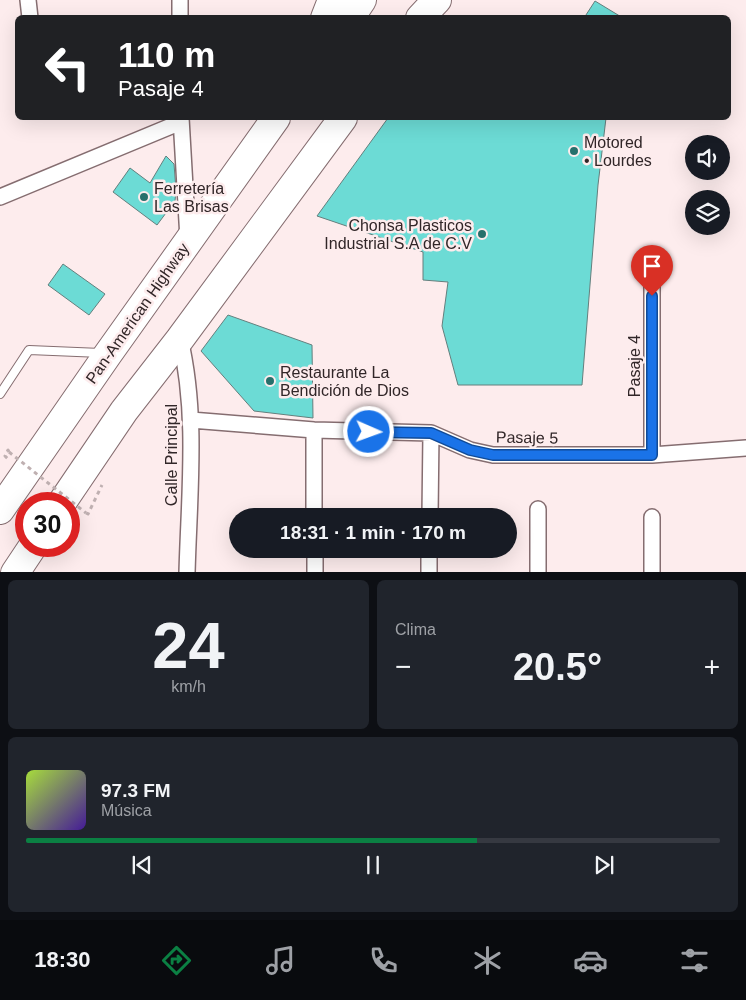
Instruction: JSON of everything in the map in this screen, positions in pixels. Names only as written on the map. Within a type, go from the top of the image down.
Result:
[{"type":"highway","points":[[327,15],[332,0]]},
{"type":"highway","points":[[352,15],[362,0]]},
{"type":"highway","points":[[418,15],[428,0]]},
{"type":"highway","points":[[423,15],[436,0]]},
{"type":"highway","name":"Pan-American Highway","points":[[0,510],[275,120]]},
{"type":"highway","points":[[80,496],[124,411],[180,339],[342,120]]},
{"type":"highway","points":[[15,572],[25,557]]},
{"type":"street","points":[[28,0],[30,15]]},
{"type":"street","points":[[180,0],[180,15]]},
{"type":"street","points":[[0,197],[181,120],[189,240]]},
{"type":"street","name":"Pasaje 4","points":[[652,276],[652,455]]},
{"type":"street","name":"Calle Principal","points":[[180,339],[186,365],[191,420],[186,572]]},
{"type":"street","name":"Pasaje 5","points":[[191,420],[314,430],[431,433],[470,450],[493,455],[652,455],[746,448]]},
{"type":"street","points":[[314,430],[314,508]]},
{"type":"street","points":[[430,508],[431,433]]},
{"type":"street","points":[[538,510],[538,572]]},
{"type":"street","points":[[652,517],[652,572]]},
{"type":"street","points":[[315,558],[315,572]]},
{"type":"street","points":[[428,572],[429,558]]},
{"type":"lane","points":[[0,394],[29,350],[108,354]]},
{"type":"path","points":[[8,451],[55,492]]},
{"type":"path","points":[[80,511],[88,514],[102,484]]},
{"type":"building","points":[[595,1],[618,15],[586,15]]},
{"type":"building","name":"Chonsa Plasticos Industrial S.A de C.V","points":[[387,120],[606,120],[598,185],[582,385],[458,385],[442,326],[448,282],[423,280],[423,252],[317,216]]},
{"type":"building","name":"Ferretería Las Brisas","points":[[166,156],[174,164],[175,201],[157,225],[113,192],[130,168],[150,183]]},
{"type":"building","points":[[63,264],[105,294],[89,315],[48,285]]},
{"type":"building","name":"Restaurante La Bendición de Dios","points":[[228,315],[312,345],[313,418],[254,411],[201,351]]},
{"type":"place","name":"Motored • Lourdes","points":[[574,151]]},
{"type":"place","name":"Ferretería Las Brisas","points":[[144,197]]},
{"type":"place","name":"Chonsa Plasticos Industrial S.A de C.V","points":[[482,234]]},
{"type":"place","name":"Restaurante La Bendición de Dios","points":[[270,381]]},
{"type":"route","points":[[369,432],[431,433],[470,450],[493,455],[652,455],[652,296]]}]
